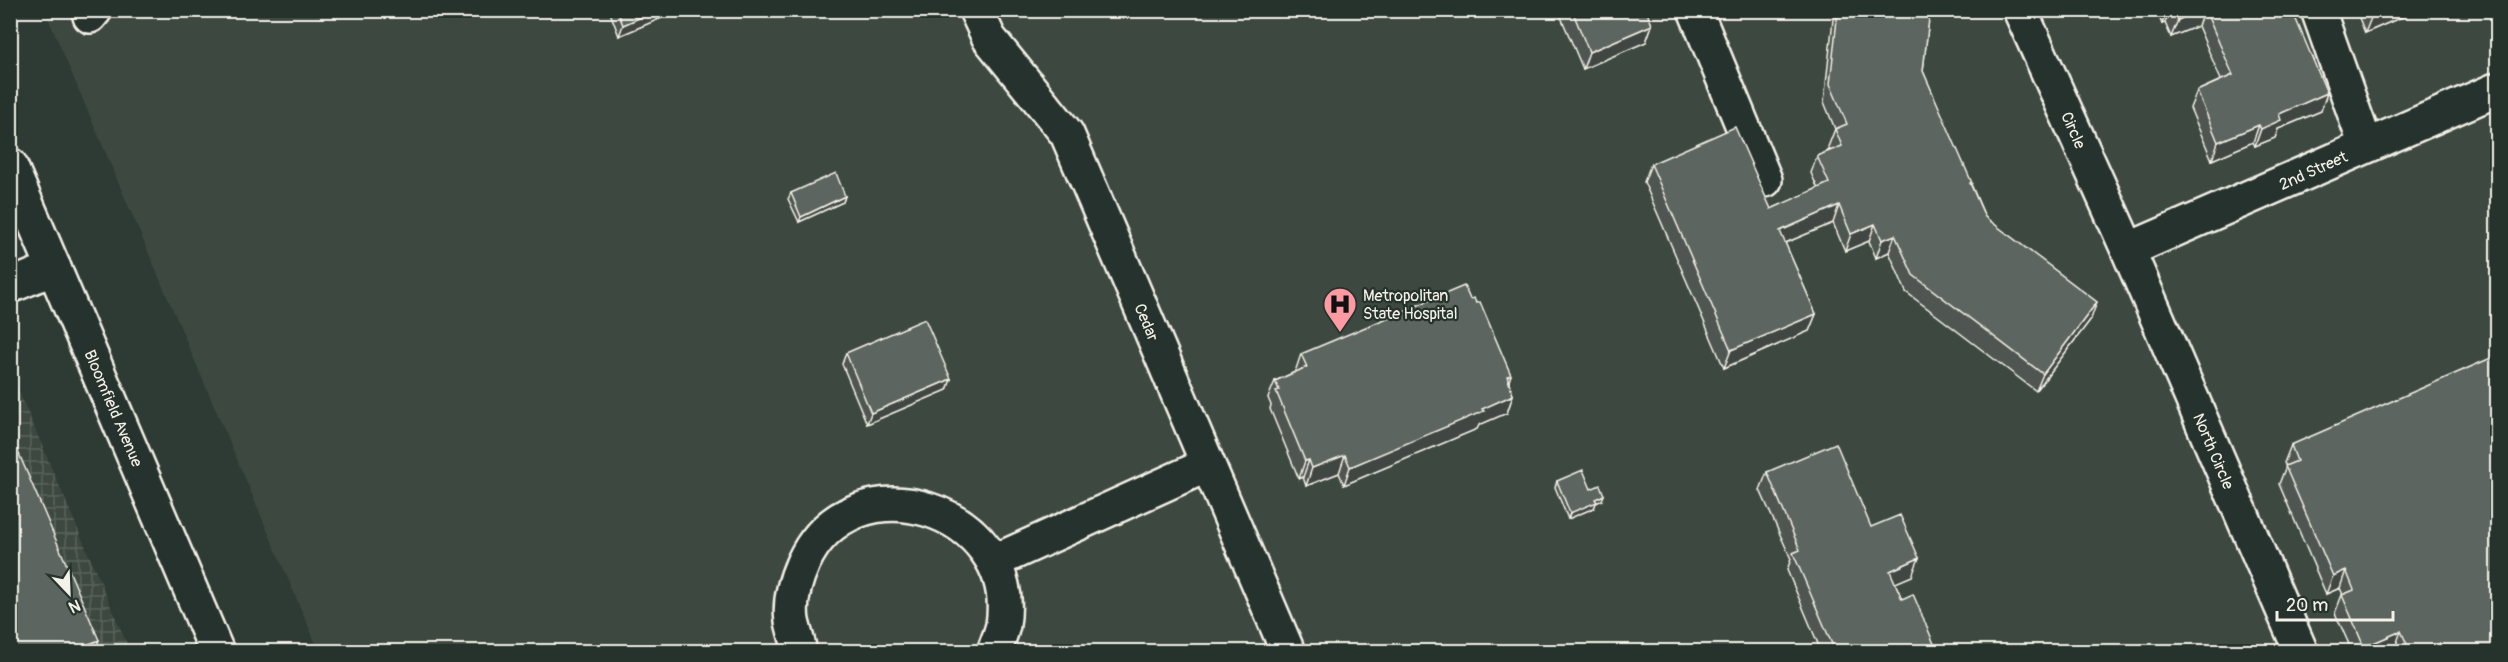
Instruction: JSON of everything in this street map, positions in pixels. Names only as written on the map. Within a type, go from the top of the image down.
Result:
[{"type":"street","name":"Cedar","points":[[976,10],[989,38],[1067,134],[1288,651]]},
{"type":"street","points":[[1695,10],[1765,180]]},
{"type":"street","name":"Circle","points":[[2020,10],[2128,250]]},
{"type":"street","points":[[2318,10],[2366,146]]},
{"type":"street","name":"2nd Street","points":[[2128,250],[2498,89]]},
{"type":"street","name":"Bloomfield Avenue","points":[[10,165],[217,651]]},
{"type":"street","name":"North Circle","points":[[2128,250],[2301,651]]},
{"type":"street","points":[[10,285],[54,268]]},
{"type":"street","points":[[993,562],[1207,465]]},
{"type":"street","points":[[800,651],[792,619],[794,583],[809,549],[835,523],[868,507],[905,503],[941,512],[972,532],[993,562],[1003,593],[1003,626],[994,651]]},
{"type":"shaded area","name":"Metropolitan State Hospital","points":[[45,11],[2497,11],[2497,651],[319,651]]},
{"type":"shaded area","points":[[11,373],[130,651],[11,651]]},
{"type":"building","points":[[617,10],[657,10],[623,25]]},
{"type":"building","points":[[1572,10],[1646,10],[1652,25],[1589,52]]},
{"type":"building","points":[[1838,10],[1930,10],[1923,71],[1985,217],[2097,302],[2043,374],[1913,275],[1895,235],[1882,240],[1875,224],[1851,234],[1839,205],[1780,231],[1816,314],[1731,350],[1651,164],[1735,127],[1771,209],[1829,183],[1817,156],[1842,146],[1835,129],[1847,124],[1830,84]]},
{"type":"building","points":[[2174,10],[2200,10],[2178,20]]},
{"type":"building","points":[[2205,10],[2292,10],[2327,93],[2279,114],[2281,120],[2261,129],[2259,125],[2218,142],[2197,91],[2233,75]]},
{"type":"building","points":[[2368,10],[2388,10],[2371,18]]},
{"type":"building","points":[[836,173],[845,196],[801,217],[791,193]]},
{"type":"building","points":[[1464,286],[1470,299],[1474,298],[1476,303],[1480,302],[1511,375],[1507,376],[1513,395],[1482,409],[1484,411],[1350,467],[1345,455],[1312,468],[1309,460],[1305,461],[1276,391],[1279,390],[1275,381],[1307,367],[1301,354]]},
{"type":"building","points":[[925,319],[951,379],[871,413],[846,353]]},
{"type":"building","points":[[2498,355],[2498,651],[2410,651],[2401,631],[2364,647],[2342,595],[2354,590],[2346,570],[2333,576],[2285,466],[2297,461],[2291,445]]},
{"type":"building","points":[[10,433],[99,640],[72,651],[10,651]]},
{"type":"building","points":[[1836,443],[1871,527],[1900,515],[1919,558],[1890,571],[1902,599],[1913,594],[1937,651],[1835,651],[1793,553],[1800,550],[1767,472]]},
{"type":"building","points":[[1583,470],[1591,489],[1600,485],[1604,495],[1595,499],[1597,502],[1570,513],[1557,481]]},
{"type":"place","name":"Metropolitan State Hospital","points":[[1340,333]]}]
